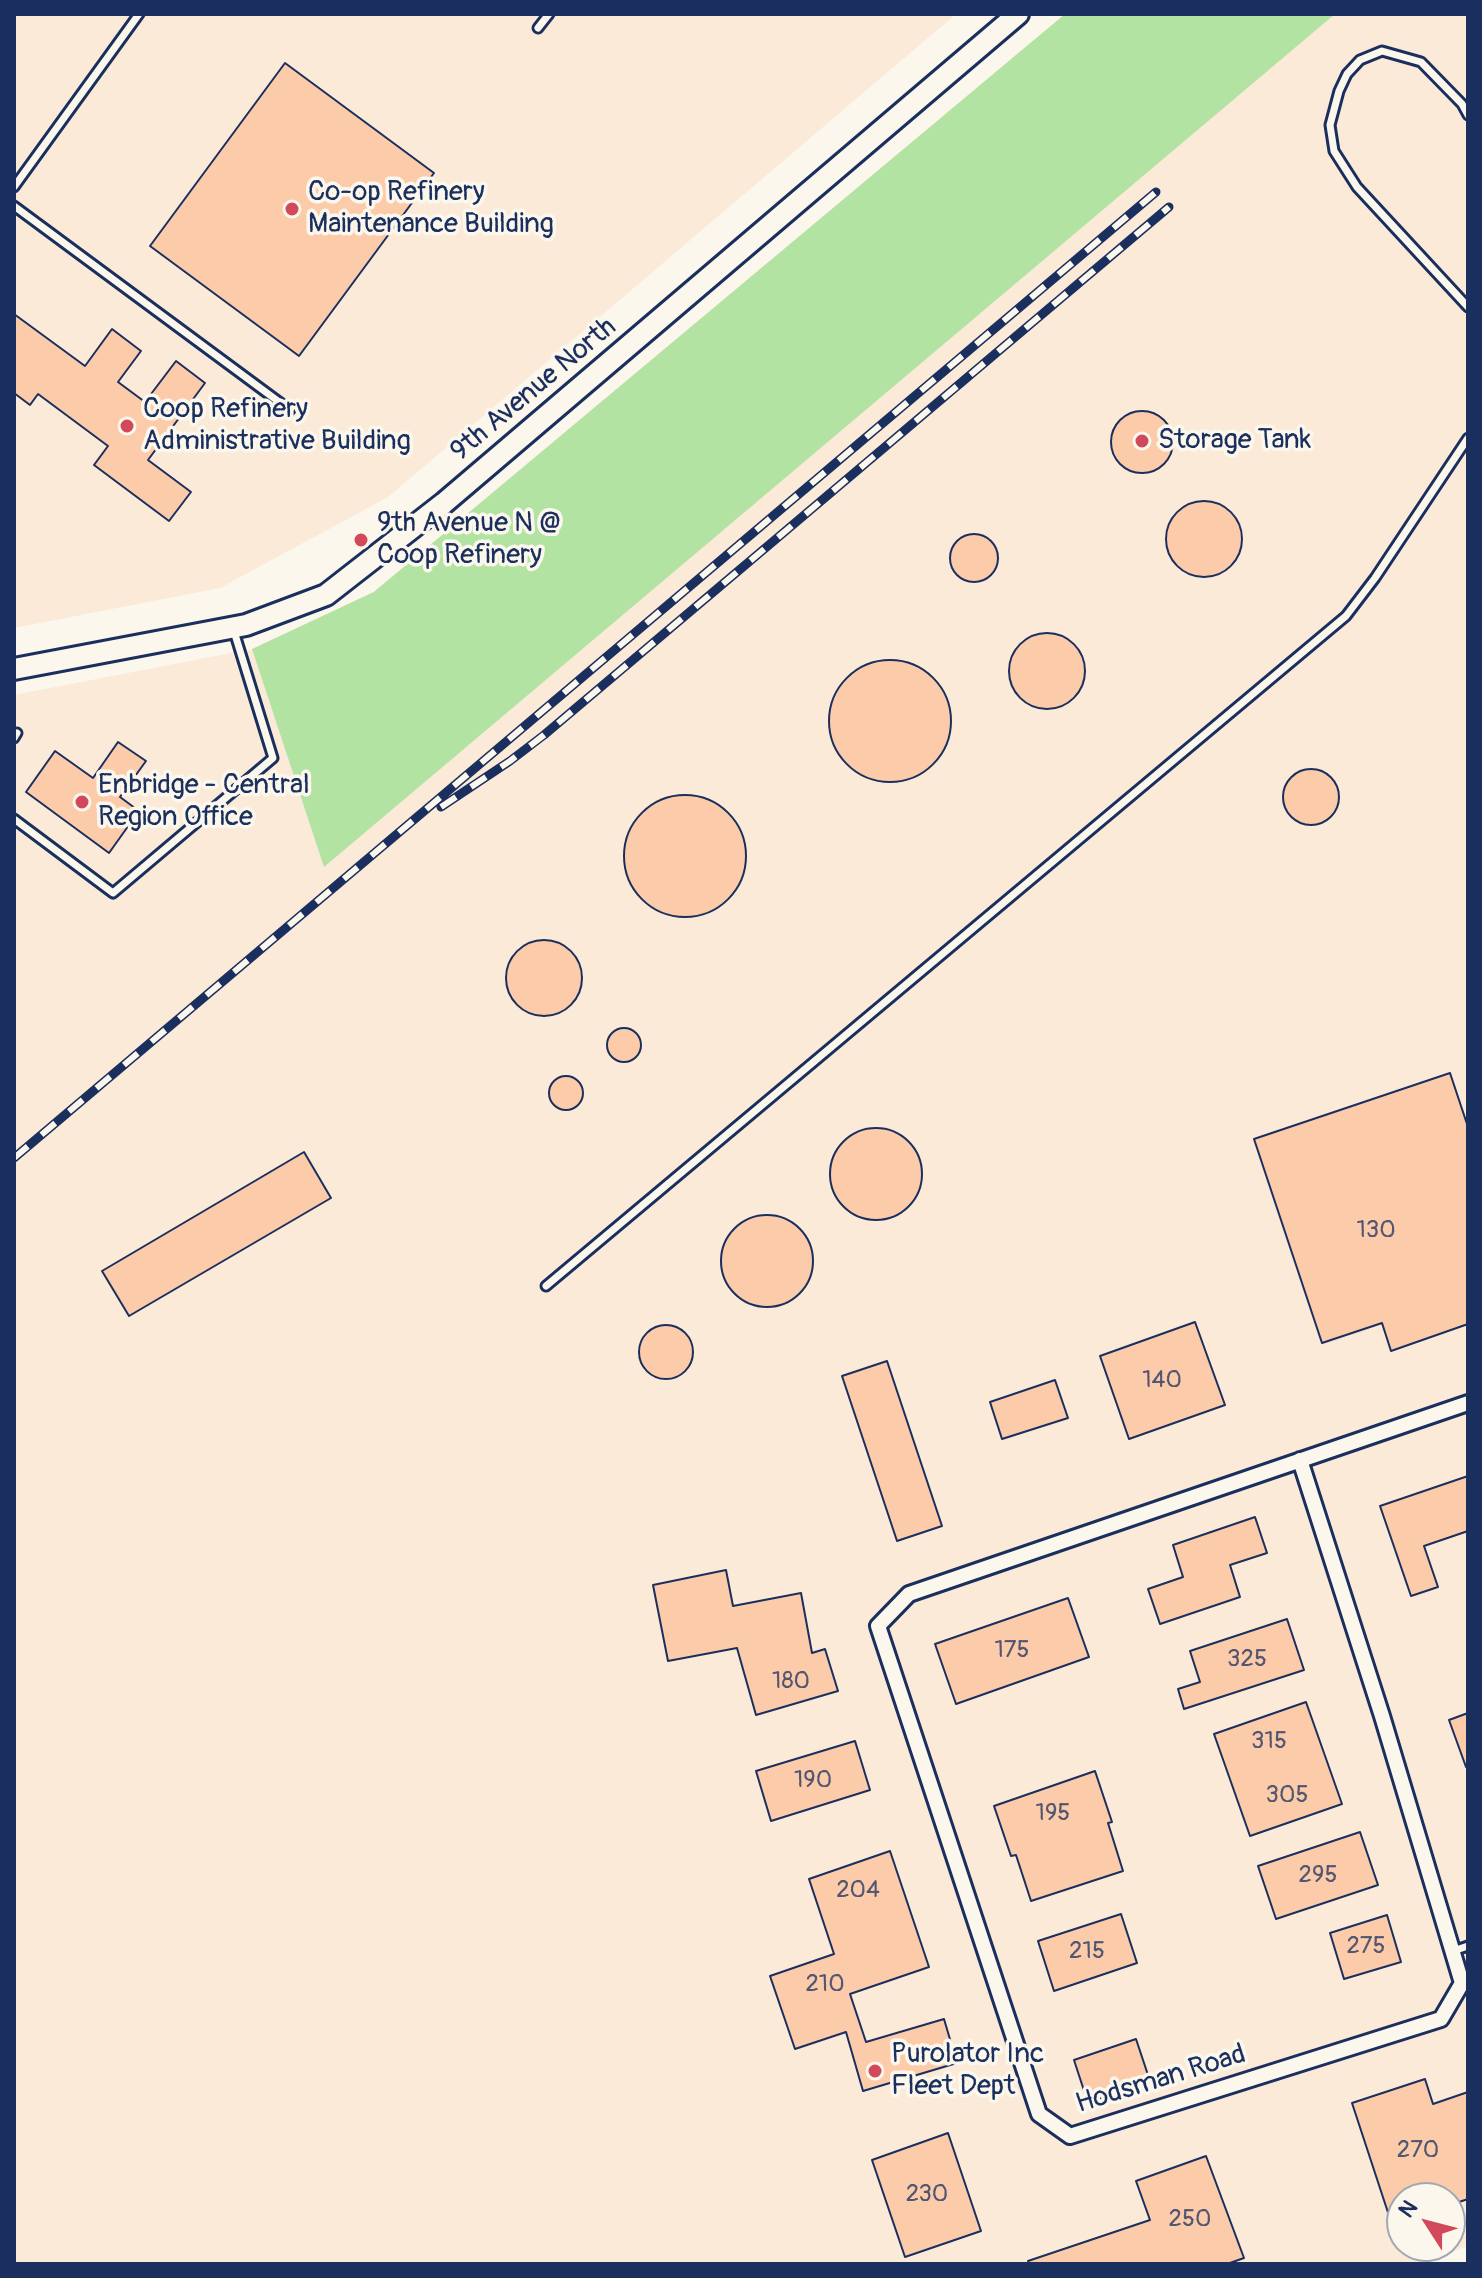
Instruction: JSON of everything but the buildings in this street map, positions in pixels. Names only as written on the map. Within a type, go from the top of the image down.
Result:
[{"type":"street","name":"9th Avenue North","points":[[14,669],[246,625],[326,595],[427,517],[1018,14]]},
{"type":"street","name":"Hodsman Road","points":[[1300,1460],[1382,1716],[1462,1983],[1441,2019],[1070,2136],[1039,2114],[878,1626],[909,1594],[1300,1460],[1468,1403]]},
{"type":"lane","points":[[14,187],[139,14]]},
{"type":"lane","points":[[538,28],[549,14]]},
{"type":"lane","points":[[1468,115],[1462,104],[1421,62],[1382,51],[1360,60],[1347,74],[1330,125],[1334,151],[1357,187],[1468,307]]},
{"type":"lane","points":[[14,206],[290,410]]},
{"type":"lane","points":[[546,1286],[1346,616],[1375,578],[1468,438]]},
{"type":"lane","points":[[14,819],[113,893],[273,758],[233,628]]},
{"type":"lane","points":[[1453,1951],[1468,1946]]},
{"type":"shaded area","points":[[14,14],[956,14],[388,497],[220,588],[14,628]]},
{"type":"shaded area","points":[[1065,14],[1468,14],[1468,2246],[1466,2182],[1386,2182],[1386,2262],[1426,2262],[14,2264],[14,695],[252,649],[373,592]]},
{"type":"green space","points":[[1065,14],[1335,14],[324,867],[252,649],[374,592]]},
{"type":"railway","points":[[14,1158],[1156,192]]},
{"type":"railway","points":[[441,807],[544,735],[1169,207]]},
{"type":"place","name":"Co-op Refinery Maintenance Building","points":[[292,209]]},
{"type":"place","name":"Coop Refinery Administrative Building","points":[[127,426]]},
{"type":"place","name":"Storage Tank","points":[[1142,441]]},
{"type":"place","name":"9th Avenue N @ Coop Refinery","points":[[361,540]]},
{"type":"place","name":"Enbridge - Central Region Office","points":[[82,802]]},
{"type":"place","name":"Purolator Inc Fleet Dept","points":[[875,2071]]}]
